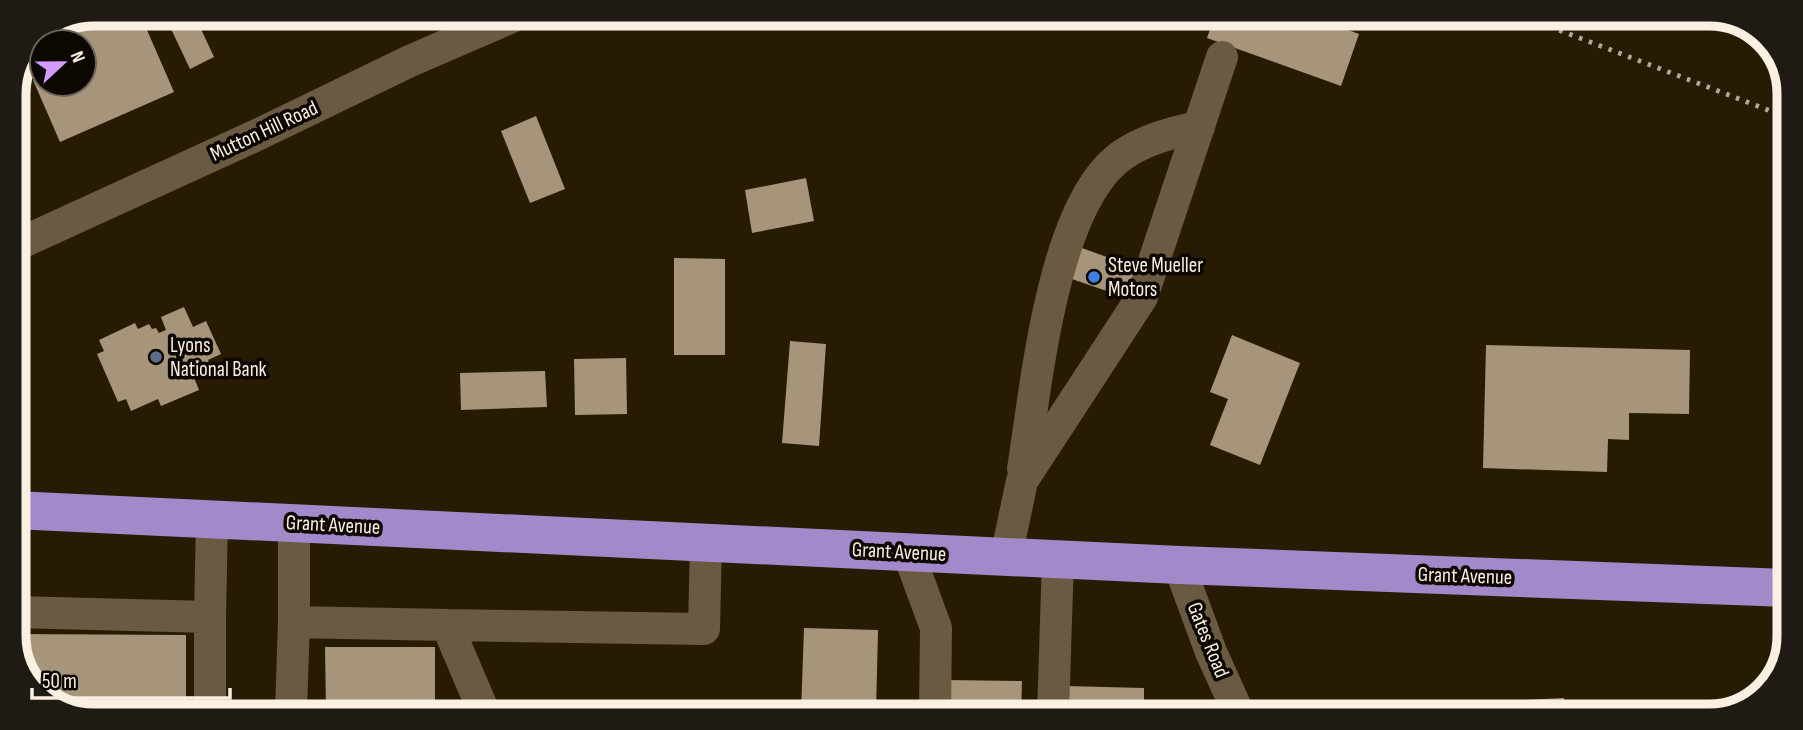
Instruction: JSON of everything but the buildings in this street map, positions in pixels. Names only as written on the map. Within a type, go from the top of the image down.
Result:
[{"type":"highway","name":"Grant Avenue","points":[[26,511],[1179,565],[1777,588]]},
{"type":"street","name":"Mutton Hill Road","points":[[26,241],[259,134],[410,61],[491,26]]},
{"type":"street","points":[[1021,481],[1142,297],[1222,57]]},
{"type":"street","points":[[1006,557],[1021,481],[1050,295],[1082,204],[1099,177],[1122,155],[1171,133],[1199,127]]},
{"type":"street","points":[[210,704],[212,519]]},
{"type":"street","points":[[291,704],[294,523]]},
{"type":"street","points":[[294,622],[705,629],[706,542]]},
{"type":"street","points":[[908,552],[936,628],[935,704]]},
{"type":"street","points":[[1053,704],[1058,559]]},
{"type":"street","name":"Gates Road","points":[[1179,565],[1211,652],[1235,704]]},
{"type":"street","points":[[26,612],[210,617]]},
{"type":"street","points":[[447,625],[481,704]]},
{"type":"railway","points":[[1548,26],[1777,113]]},
{"type":"place","name":"Steve Mueller Motors","points":[[1094,277]]},
{"type":"place","name":"Lyons National Bank","points":[[156,357]]}]
